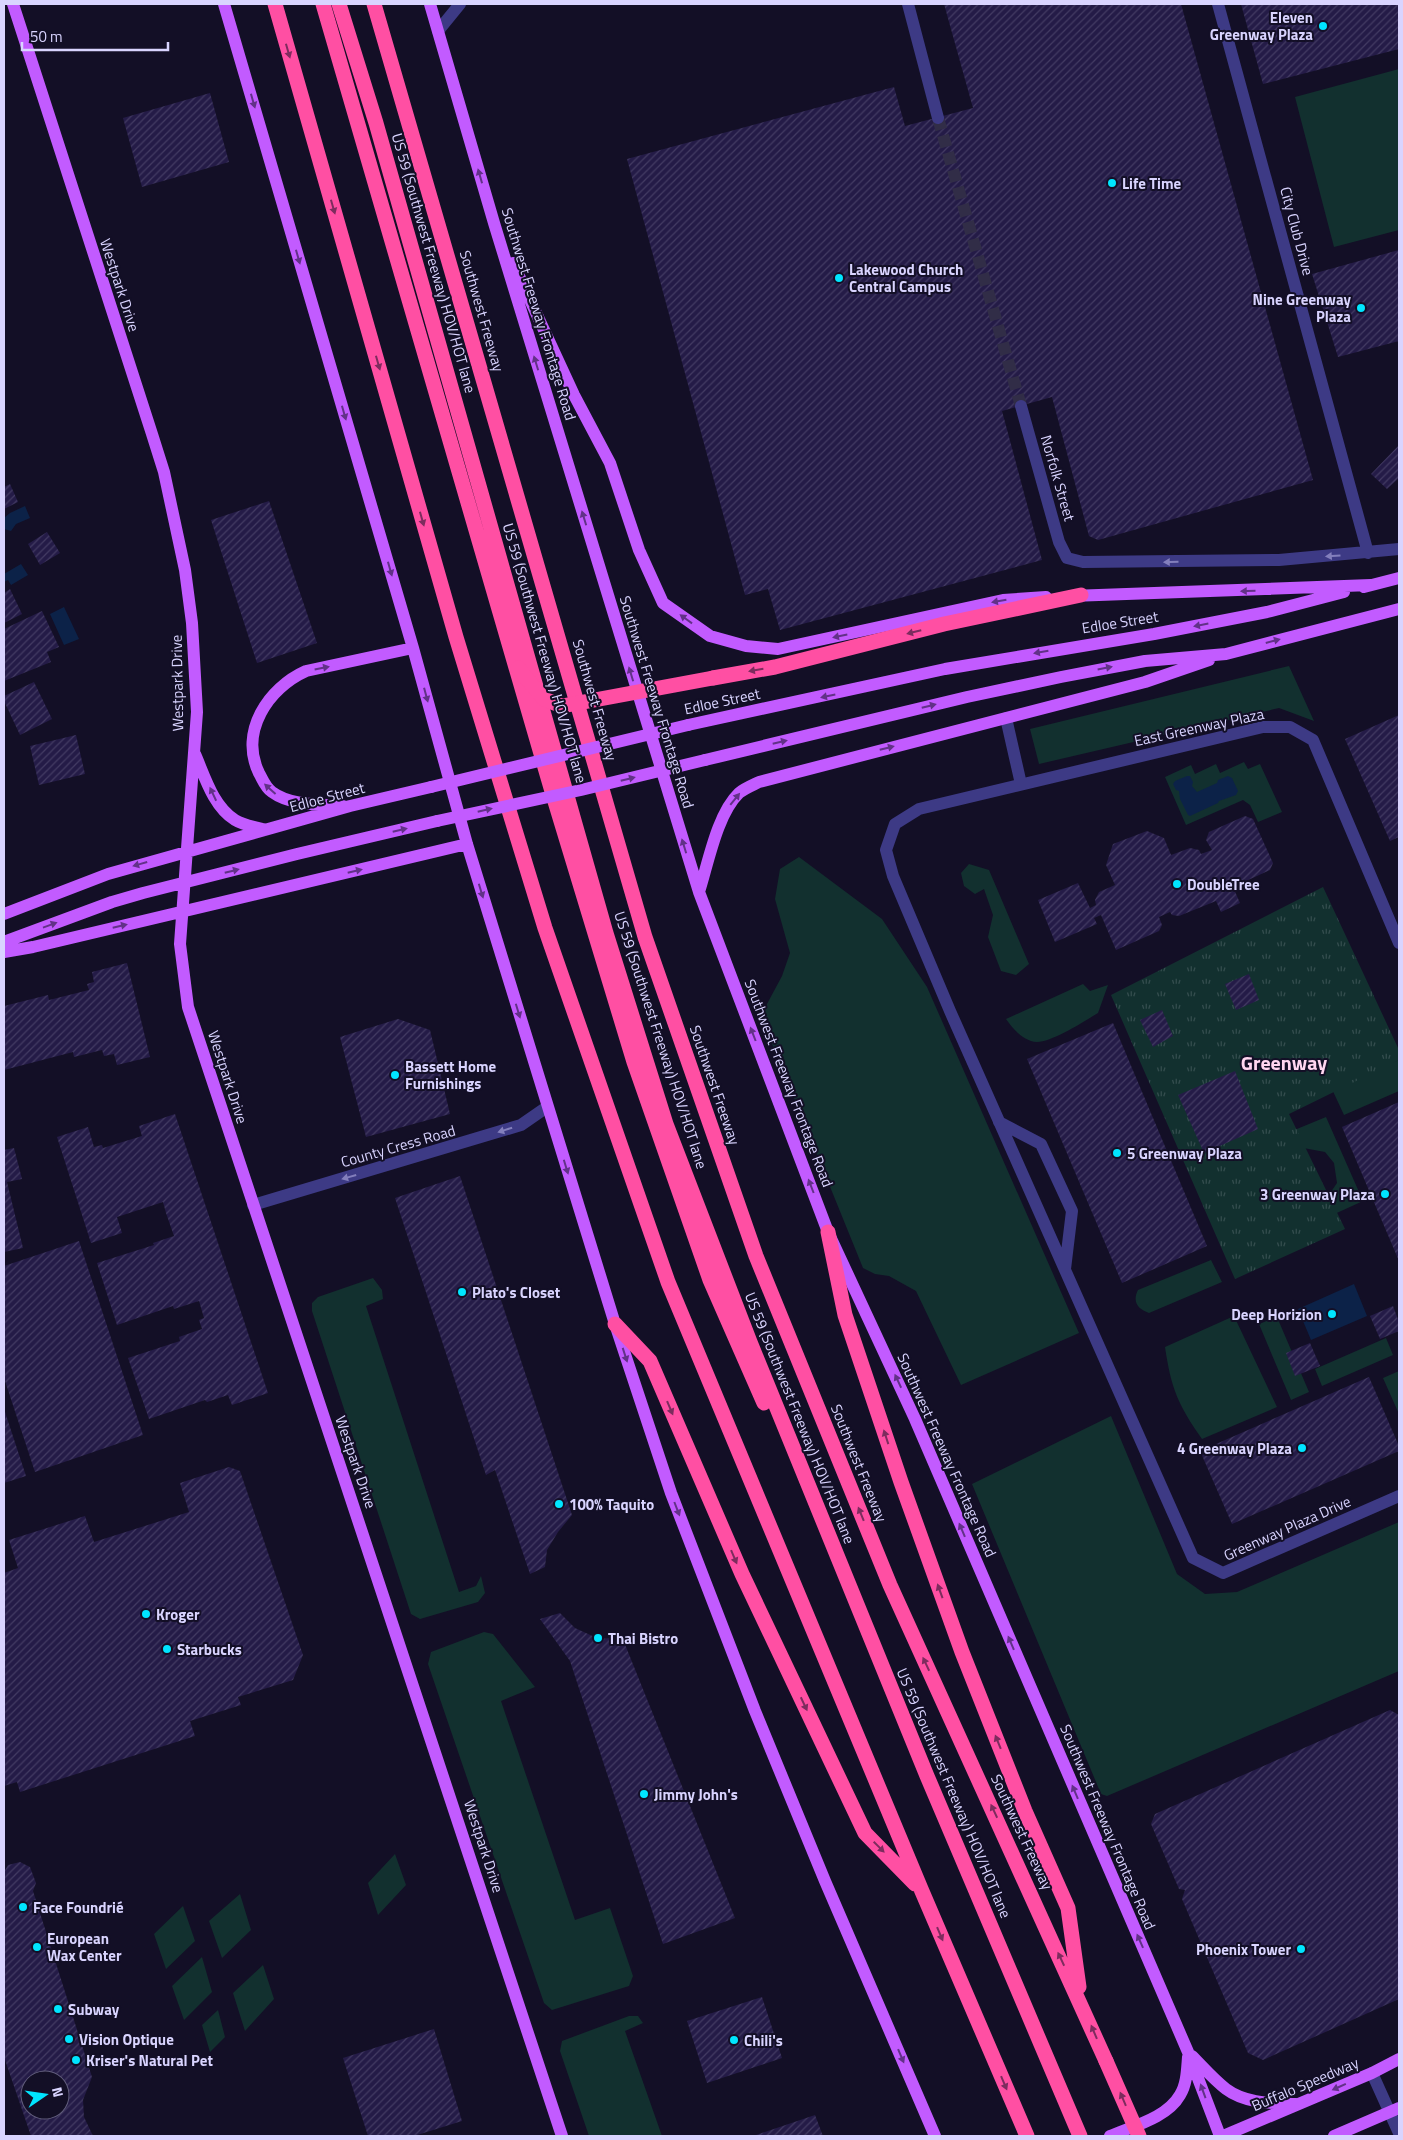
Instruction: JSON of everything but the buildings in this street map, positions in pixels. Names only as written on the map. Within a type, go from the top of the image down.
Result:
[{"type":"highway","points":[[275,4],[456,637],[545,928],[668,1282],[921,1889],[1027,2136]]},
{"type":"highway","points":[[322,4],[634,1062],[710,1280],[927,1776]]},
{"type":"highway","name":"US 59 (Southwest Freeway) HOV/HOT lane","points":[[339,4],[379,133],[606,932],[666,1124],[750,1342],[927,1776],[1080,2136]]},
{"type":"highway","name":"Southwest Freeway","points":[[374,4],[645,937],[756,1256],[890,1584],[1081,2003],[1139,2136]]},
{"type":"highway","points":[[518,668],[544,699],[562,706],[774,667],[944,624],[1081,595]]},
{"type":"highway","points":[[828,1232],[845,1315],[900,1482],[962,1652],[1025,1811],[1068,1908],[1081,2003]]},
{"type":"highway","points":[[615,1324],[650,1361],[742,1574],[865,1833],[921,1889]]},
{"type":"main road","name":"Westpark Drive","points":[[13,4],[164,472],[185,570],[192,623],[197,712],[180,944],[188,1008],[562,2136]]},
{"type":"main road","points":[[224,4],[413,648],[467,844],[547,1107],[670,1494],[755,1712],[825,1881],[935,2136]]},
{"type":"main road","name":"Southwest Freeway Frontage Road","points":[[430,4],[494,223],[699,892],[828,1232],[915,1419],[1188,2052],[1221,2136]]},
{"type":"main road","points":[[494,223],[574,395],[610,462],[639,550],[663,603],[710,636],[746,646],[778,649],[1003,600],[1081,595],[1371,586]]},
{"type":"main road","name":"Edloe Street","points":[[4,914],[108,874],[355,805],[640,735],[876,686],[945,669],[1154,634],[1267,612],[1399,578]]},
{"type":"main road","points":[[699,892],[710,858],[712,844],[730,804],[740,792],[759,782],[778,775],[1145,682],[1226,654],[1399,608]]},
{"type":"main road","points":[[355,805],[291,800],[265,786],[255,764],[252,746],[254,728],[270,698],[280,686],[292,677],[306,671],[413,648]]},
{"type":"main road","points":[[4,942],[112,902],[362,838],[581,790],[967,696],[1136,662],[1226,654]]},
{"type":"main road","points":[[194,751],[216,802],[237,821],[265,830]]},
{"type":"main road","points":[[4,952],[33,947],[467,844]]},
{"type":"main road","points":[[1188,2052],[1227,2090],[1244,2098],[1262,2102],[1300,2104]]},
{"type":"main road","points":[[1110,2136],[1170,2109],[1181,2094],[1185,2081],[1188,2052]]},
{"type":"main road","name":"Buffalo Speedway","points":[[1221,2136],[1372,2073],[1399,2059]]},
{"type":"main road","points":[[1334,2136],[1395,2110]]},
{"type":"street","points":[[438,31],[460,4]]},
{"type":"street","points":[[908,4],[938,118]]},
{"type":"street","name":"City Club Drive","points":[[1218,4],[1368,553]]},
{"type":"street","name":"Norfolk Street","points":[[1021,406],[1059,542],[1068,558],[1083,562],[1169,562],[1279,560],[1368,553]]},
{"type":"street","points":[[1368,553],[1399,549]]},
{"type":"street","points":[[1006,718],[1021,784]]},
{"type":"street","name":"East Greenway Plaza","points":[[1105,1362],[892,876],[886,850],[895,824],[919,809],[1264,727],[1290,727],[1313,740],[1399,943]]},
{"type":"street","name":"County Cress Road","points":[[253,1205],[521,1125],[547,1107]]},
{"type":"street","points":[[999,1122],[1041,1144],[1072,1210],[1065,1271]]},
{"type":"street","name":"Greenway Plaza Drive","points":[[1105,1362],[1193,1558],[1223,1573],[1399,1496]]},
{"type":"street","points":[[1372,2073],[1395,2110],[1399,2134]]},
{"type":"green space","points":[[1399,69],[1399,230],[1334,247],[1295,97]]},
{"type":"green space","points":[[1289,666],[1314,721],[1279,708],[1039,764],[1030,729]]},
{"type":"green space","points":[[1244,762],[1248,769],[1260,764],[1282,812],[1258,822],[1250,805],[1243,800],[1186,825],[1165,777],[1191,765],[1195,774],[1216,764],[1220,773]]},
{"type":"green space","points":[[799,857],[882,919],[927,987],[1079,1333],[961,1385],[916,1291],[889,1276],[875,1274],[863,1268],[762,1019],[767,1004],[782,976],[790,953],[775,899],[780,869]]},
{"type":"green space","points":[[969,864],[989,870],[1029,964],[1016,975],[1001,971],[988,937],[993,915],[984,889],[975,894],[964,886],[961,873]]},
{"type":"green space","points":[[1323,887],[1399,1050],[1399,1060],[1289,1114],[1345,1229],[1235,1279],[1111,995]]},
{"type":"green space","points":[[1083,984],[1090,991],[1108,985],[1098,1013],[1051,1039],[1037,1042],[1027,1039],[1019,1034],[1006,1019]]},
{"type":"green space","points":[[1399,1060],[1399,1091],[1344,1115],[1331,1087]]},
{"type":"green space","points":[[1326,1117],[1363,1201],[1328,1217],[1322,1205],[1337,1183],[1334,1163],[1325,1152],[1298,1147],[1292,1131]]},
{"type":"green space","points":[[1211,1260],[1222,1282],[1149,1313],[1137,1304],[1136,1294],[1138,1290]]},
{"type":"green space","points":[[373,1278],[382,1290],[383,1299],[366,1306],[459,1592],[476,1586],[481,1576],[485,1593],[478,1602],[420,1619],[411,1614],[312,1311],[312,1303],[318,1297]]},
{"type":"green space","points":[[1234,1316],[1277,1407],[1202,1439],[1181,1406],[1170,1374],[1165,1347]]},
{"type":"green space","points":[[1277,1317],[1309,1392],[1291,1400],[1259,1324]]},
{"type":"green space","points":[[1386,1338],[1393,1355],[1322,1386],[1315,1369]]},
{"type":"green space","points":[[1399,1371],[1399,1414],[1383,1378]]},
{"type":"green space","points":[[1111,1416],[1177,1574],[1205,1594],[1237,1592],[1399,1522],[1399,1671],[1107,1796],[1101,1794],[972,1484]]},
{"type":"green space","points":[[484,1632],[493,1634],[535,1687],[501,1701],[575,1920],[610,1908],[633,1976],[629,1986],[552,2010],[544,2003],[428,1664],[431,1652]]},
{"type":"green space","points":[[395,1854],[406,1885],[378,1915],[368,1883]]},
{"type":"green space","points":[[240,1894],[251,1930],[222,1958],[209,1921]]},
{"type":"green space","points":[[183,1906],[195,1941],[166,1969],[154,1934]]},
{"type":"green space","points":[[202,1957],[212,1992],[184,2020],[172,1986]]},
{"type":"green space","points":[[263,1965],[274,1999],[245,2031],[233,1993]]},
{"type":"green space","points":[[218,2010],[225,2037],[210,2052],[202,2025]]},
{"type":"green space","points":[[629,2016],[638,2016],[643,2023],[625,2031],[662,2136],[589,2136],[560,2051],[562,2041]]},
{"type":"water","points":[[25,506],[30,518],[16,524],[11,531],[4,529],[4,518]]},
{"type":"water","points":[[21,564],[28,575],[11,585],[8,580],[4,582],[4,574]]},
{"type":"water","points":[[64,607],[79,639],[64,645],[50,614]]},
{"type":"water","points":[[1190,776],[1193,782],[1192,786],[1197,792],[1228,776],[1232,778],[1238,791],[1236,795],[1219,801],[1190,816],[1180,799],[1179,791],[1176,790],[1173,784],[1175,781]]},
{"type":"water","points":[[1354,1284],[1367,1316],[1311,1340],[1298,1309]]},
{"type":"tunnel","points":[[938,118],[1021,406]]},
{"type":"place","name":"Eleven Greenway Plaza","points":[[1323,26]]},
{"type":"place","name":"Life Time","points":[[1112,183]]},
{"type":"place","name":"Lakewood Church Central Campus","points":[[839,278]]},
{"type":"place","name":"Nine Greenway Plaza","points":[[1361,308]]},
{"type":"place","name":"DoubleTree","points":[[1177,884]]},
{"type":"place","name":"Bassett Home Furnishings","points":[[395,1075]]},
{"type":"place","name":"5 Greenway Plaza","points":[[1117,1153]]},
{"type":"place","name":"3 Greenway Plaza","points":[[1385,1194]]},
{"type":"place","name":"Plato's Closet","points":[[462,1292]]},
{"type":"place","name":"Deep Horizion","points":[[1332,1314]]},
{"type":"place","name":"4 Greenway Plaza","points":[[1302,1448]]},
{"type":"place","name":"100% Taquito","points":[[559,1504]]},
{"type":"place","name":"Kroger","points":[[146,1614]]},
{"type":"place","name":"Thai Bistro","points":[[598,1638]]},
{"type":"place","name":"Starbucks","points":[[167,1649]]},
{"type":"place","name":"Jimmy John's","points":[[644,1794]]},
{"type":"place","name":"Face Foundrié","points":[[23,1907]]},
{"type":"place","name":"European Wax Center","points":[[37,1947]]},
{"type":"place","name":"Phoenix Tower","points":[[1301,1949]]},
{"type":"place","name":"Subway","points":[[58,2009]]},
{"type":"place","name":"Vision Optique","points":[[69,2039]]},
{"type":"place","name":"Chili's","points":[[734,2040]]},
{"type":"place","name":"Kriser's Natural Pet","points":[[76,2060]]},
{"type":"district","name":"Greenway","points":[[1284,1062]]}]
